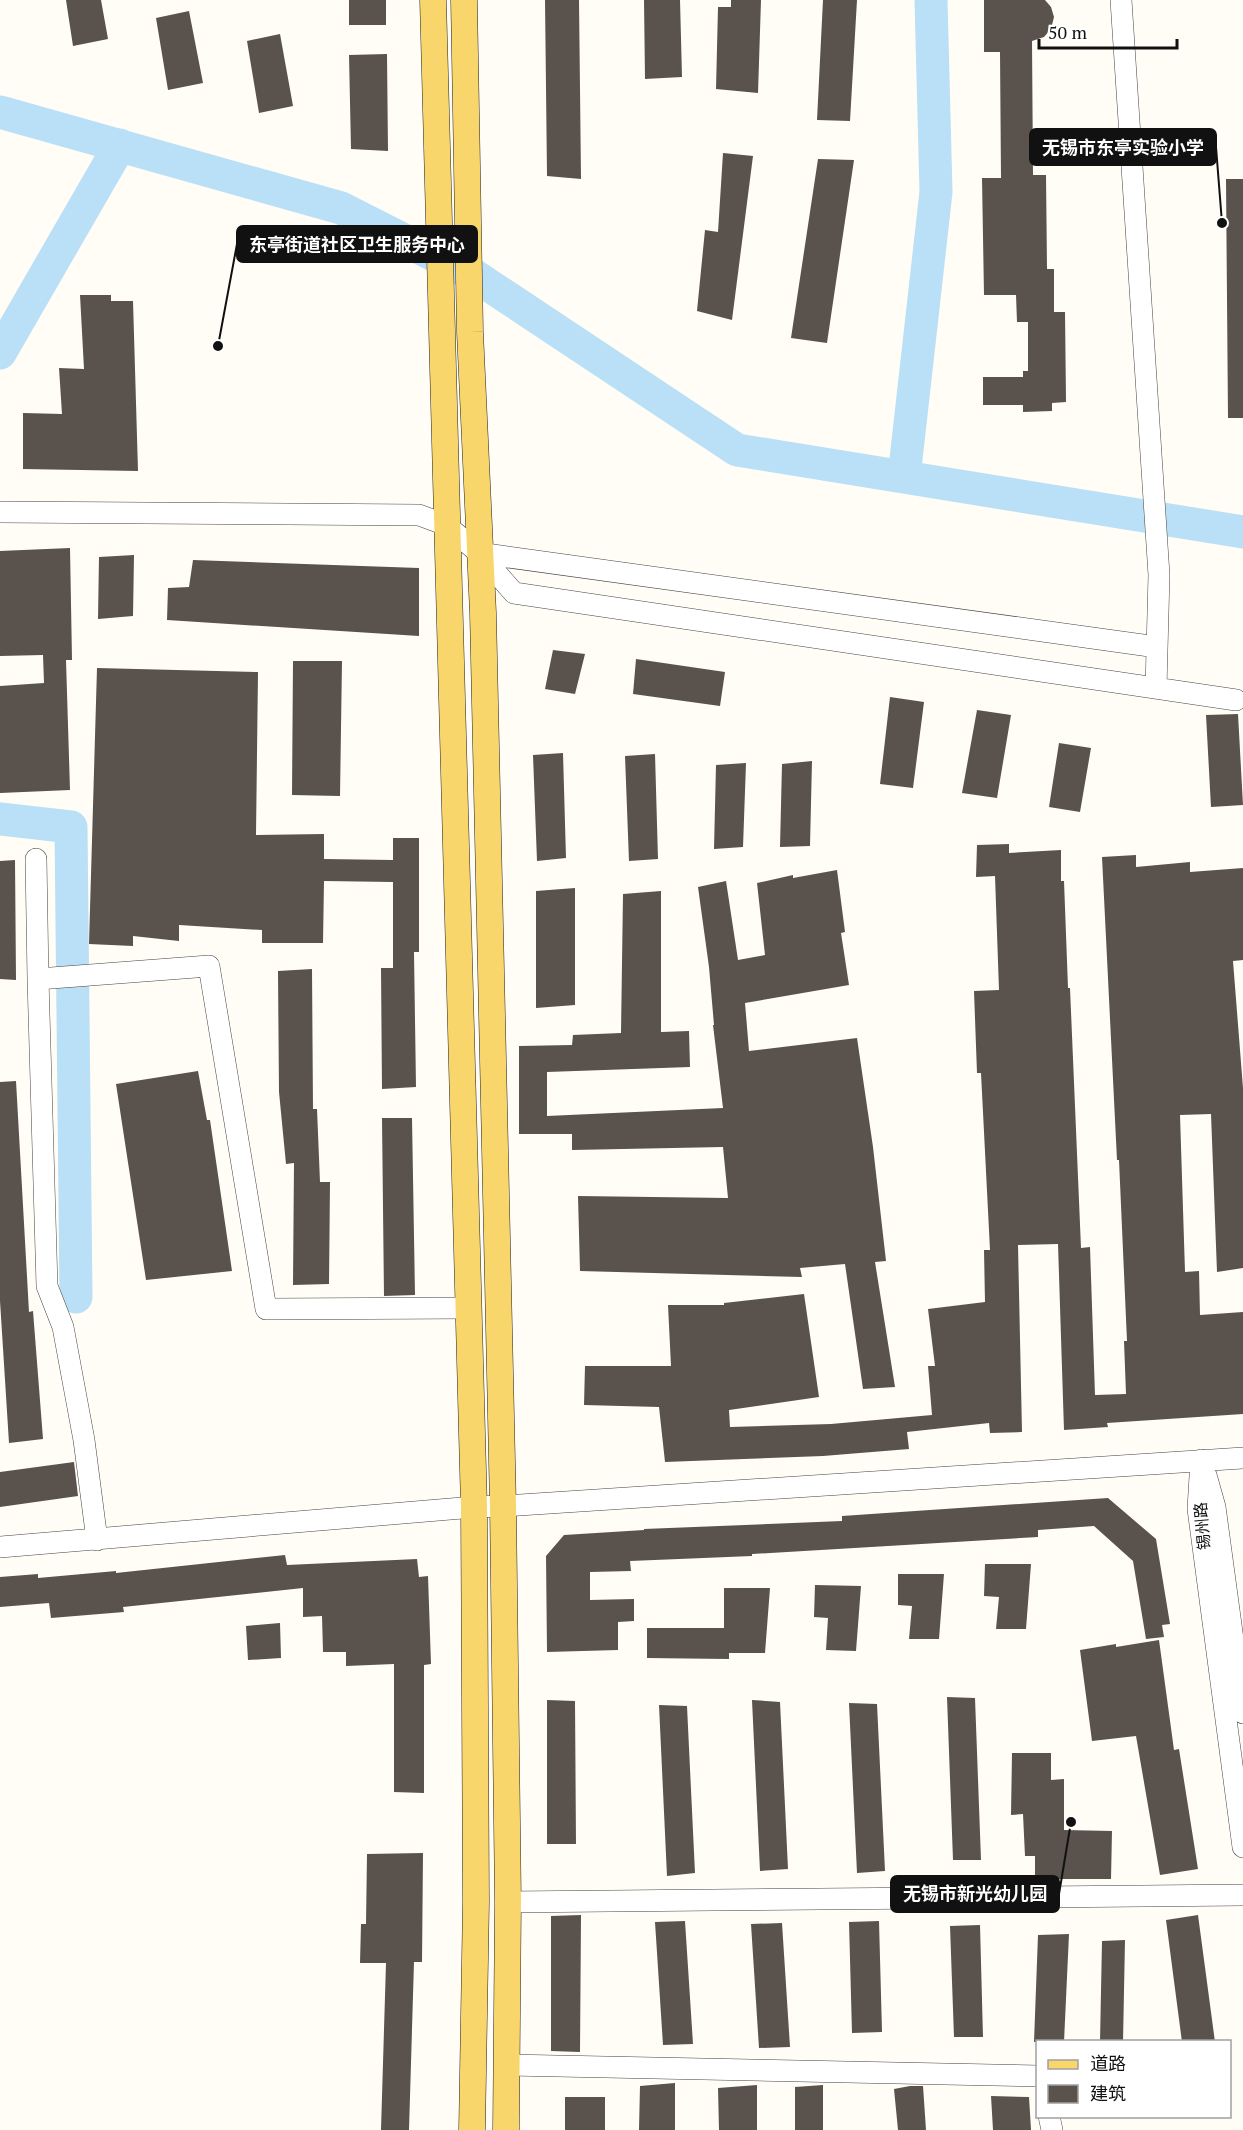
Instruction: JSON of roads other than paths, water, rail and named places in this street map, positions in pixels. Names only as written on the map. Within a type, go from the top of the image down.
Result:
[{"type":"main road","points":[[433,0],[437,220],[474,1506],[476,1902],[472,2130]]},
{"type":"main road","points":[[464,0],[470,332],[483,612],[503,1506],[508,1902],[506,2130]]},
{"type":"street","points":[[1122,0],[1159,575],[1156,688]]},
{"type":"street","points":[[0,512],[419,515],[446,525],[479,554],[514,593],[1236,700]]},
{"type":"street","points":[[479,554],[1157,647]]},
{"type":"street","points":[[36,859],[47,1286],[65,1338],[84,1440],[97,1539]]},
{"type":"street","points":[[39,979],[209,966],[266,1310],[468,1308]]},
{"type":"street","points":[[0,1547],[474,1506],[503,1506],[1243,1458]]},
{"type":"street","name":"锡州路","points":[[1201,1460],[1215,1507],[1243,1713]]},
{"type":"street","name":"锡州路","points":[[1201,1460],[1198,1509],[1243,1847]]},
{"type":"street","points":[[508,1902],[1243,1895]]},
{"type":"street","points":[[506,2065],[1036,2076]]},
{"type":"waterway","points":[[904,477],[936,192],[931,0]]},
{"type":"waterway","points":[[0,112],[341,208],[475,276],[737,450],[1243,532]]},
{"type":"waterway","points":[[0,353],[120,145]]},
{"type":"waterway","points":[[0,819],[71,827],[76,1297]]},
{"type":"place","name":"无锡市东亭实验小学","points":[[1222,223]]},
{"type":"place","name":"东亭街道社区卫生服务中心","points":[[218,346]]},
{"type":"place","name":"无锡市新光幼儿园","points":[[1071,1822]]}]
